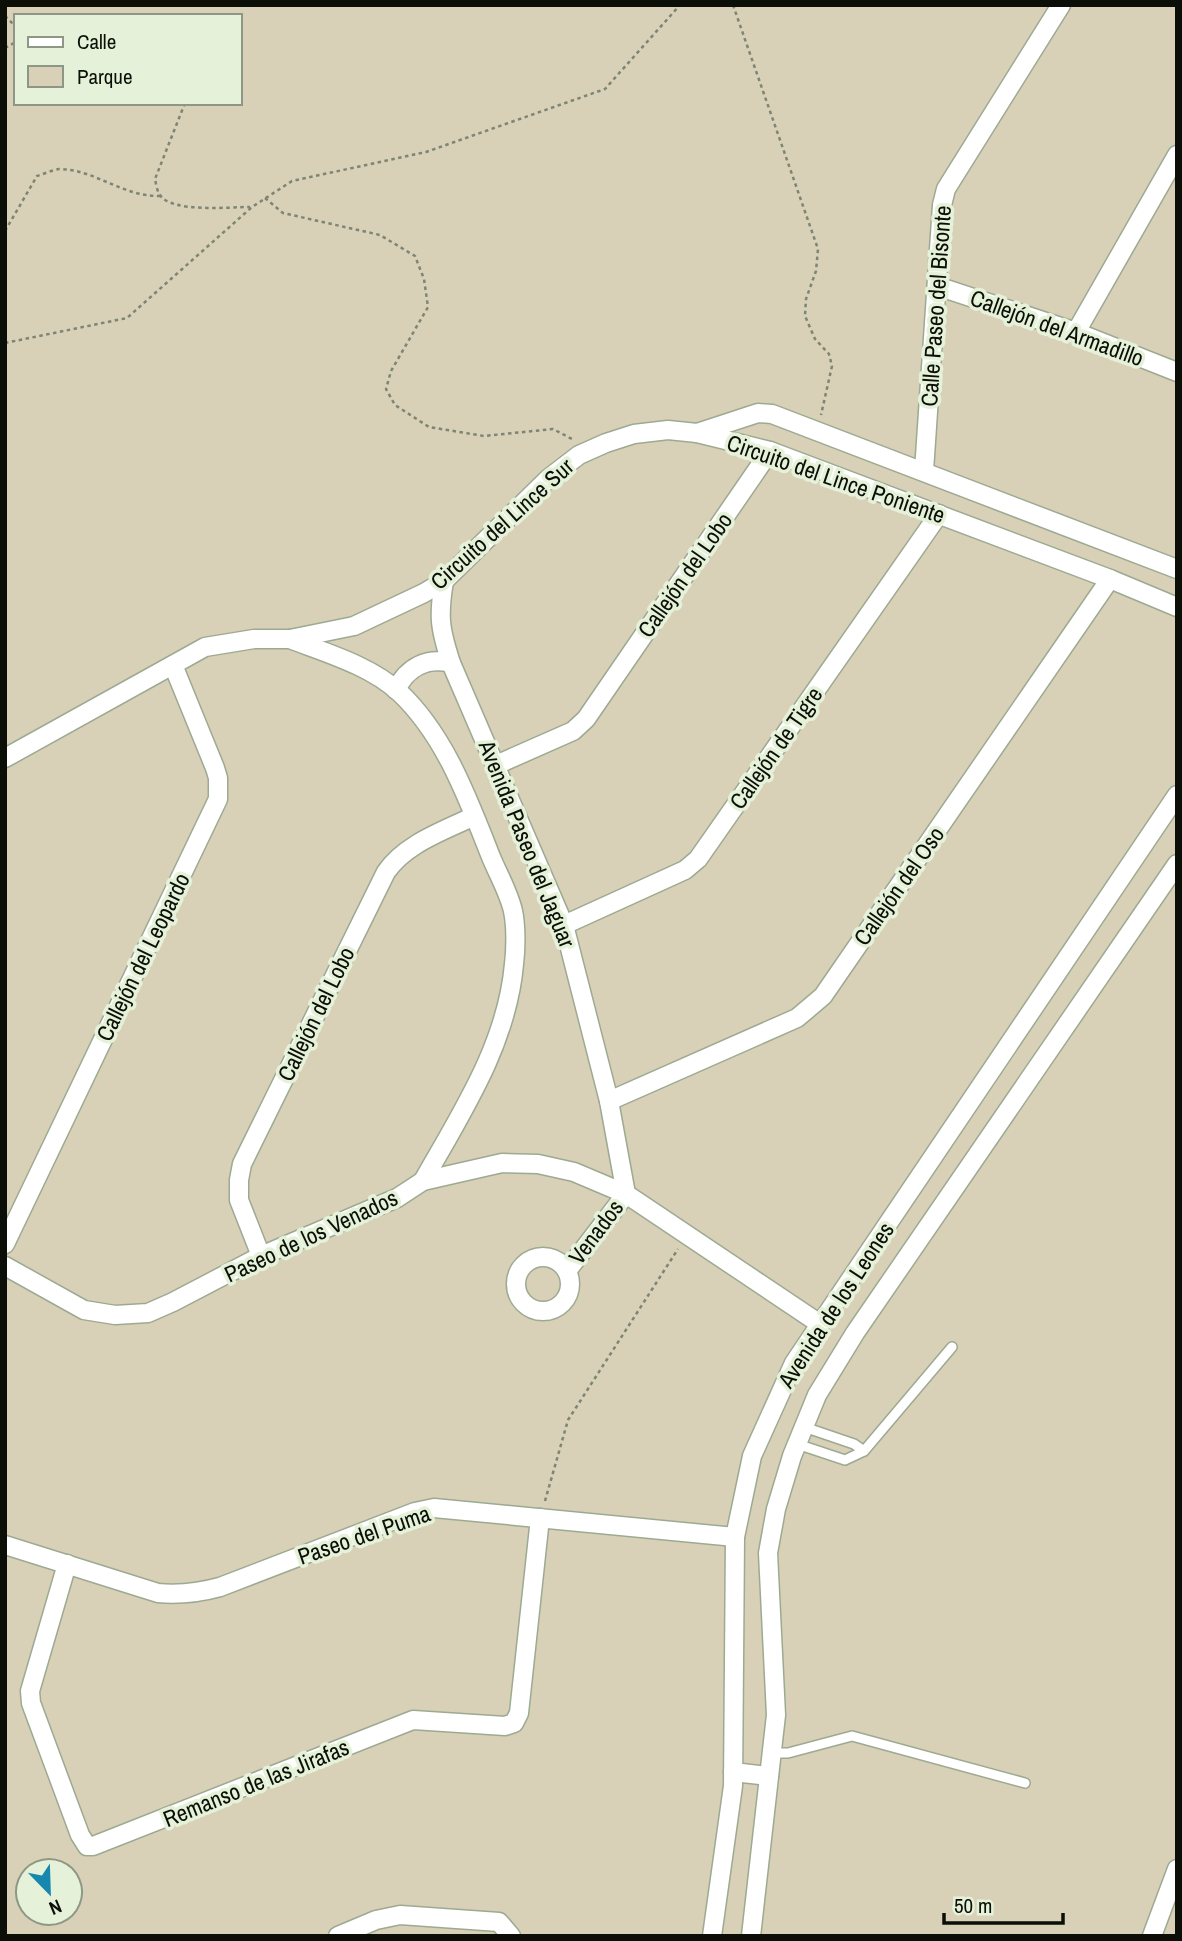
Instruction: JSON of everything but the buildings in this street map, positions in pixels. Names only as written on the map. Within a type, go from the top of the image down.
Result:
[{"type":"street","name":"Calle Paseo del Bisonte","points":[[924,471],[942,205],[946,189],[1061,5]]},
{"type":"street","points":[[1076,332],[1177,155]]},
{"type":"street","name":"Callejón del Armadillo","points":[[937,286],[1076,332],[1177,372]]},
{"type":"street","name":"Circuito del Lince Poniente","points":[[697,433],[758,413],[772,414],[1177,569]]},
{"type":"street","name":"Circuito del Lince Sur","points":[[5,758],[205,647],[254,639],[290,639],[354,626],[424,593],[444,581],[550,478],[579,455],[634,434],[668,430],[697,433]]},
{"type":"street","name":"Circuito del Lince Poniente","points":[[697,433],[771,451],[1110,579],[1177,607]]},
{"type":"street","name":"Callejón del Lobo","points":[[496,765],[573,731],[586,719],[771,451]]},
{"type":"street","name":"Callejón de Tigre","points":[[564,925],[685,870],[698,859],[939,514]]},
{"type":"street","name":"Callejón del Oso","points":[[609,1101],[797,1018],[823,996],[1110,579]]},
{"type":"street","name":"Avenida Paseo del Jaguar","points":[[444,581],[440,605],[441,631],[452,663],[564,925],[609,1101],[626,1194]]},
{"type":"street","name":"Avenida Paseo del Jaguar","points":[[290,639],[374,675],[396,690],[415,708],[439,740],[474,816],[513,912],[514,963],[502,1026],[478,1085],[422,1181]]},
{"type":"street","points":[[396,690],[405,676],[418,665],[434,661],[452,663]]},
{"type":"street","name":"Callejón del Leopardo","points":[[5,1244],[218,799],[215,768],[173,664]]},
{"type":"street","name":"Avenida de los Leones","points":[[712,1936],[733,1772],[735,1536],[752,1456],[794,1363],[1177,795]]},
{"type":"street","name":"Callejón del Lobo","points":[[261,1256],[238,1193],[242,1164],[254,1139],[392,863],[410,848],[474,816]]},
{"type":"street","name":"Avenida de los Leones","points":[[751,1936],[776,1715],[768,1553],[776,1509],[797,1444],[817,1395],[855,1333],[1177,864]]},
{"type":"street","name":"Paseo de los Venados","points":[[5,1266],[84,1310],[115,1315],[148,1313],[261,1256],[397,1198],[422,1181],[502,1163],[538,1164],[574,1172],[626,1194],[820,1324]]},
{"type":"street","name":"Venados","points":[[567,1271],[626,1194]]},
{"type":"street","name":"Paseo del Puma","points":[[5,1545],[158,1593],[187,1594],[220,1587],[425,1509],[434,1508],[735,1536]]},
{"type":"street","name":"Remanso de las Jirafas","points":[[67,1564],[30,1691],[31,1703],[80,1835],[86,1846],[93,1846],[413,1720],[505,1726],[514,1723],[519,1713],[540,1518]]},
{"type":"street","points":[[733,1772],[769,1776]]},
{"type":"street","points":[[1152,1936],[1177,1869]]},
{"type":"street","points":[[338,1936],[376,1920],[401,1915],[499,1922],[511,1936]]},
{"type":"lane","points":[[797,1444],[845,1460],[864,1451],[952,1347]]},
{"type":"lane","points":[[804,1427],[854,1444],[864,1451]]},
{"type":"lane","points":[[772,1753],[788,1753],[852,1736],[1025,1783]]},
{"type":"path","points":[[5,343],[127,318],[252,207],[292,181],[426,152],[605,89],[680,5]]},
{"type":"path","points":[[733,5],[818,249],[816,271],[806,299],[805,316],[815,339],[829,354],[832,366],[818,431]]},
{"type":"path","points":[[184,105],[155,179],[160,196],[170,204],[182,206],[252,207]]},
{"type":"path","points":[[5,231],[37,176],[57,169],[78,172],[145,197],[160,196]]},
{"type":"path","points":[[265,198],[284,213],[380,234],[415,256],[424,279],[428,307],[391,371],[386,389],[395,405],[429,427],[484,436],[553,429],[571,437],[579,455]]},
{"type":"path","points":[[540,1518],[568,1420],[687,1234]]},
{"type":"green space","points":[[5,5],[1177,5],[1177,1936],[5,1936]]}]
